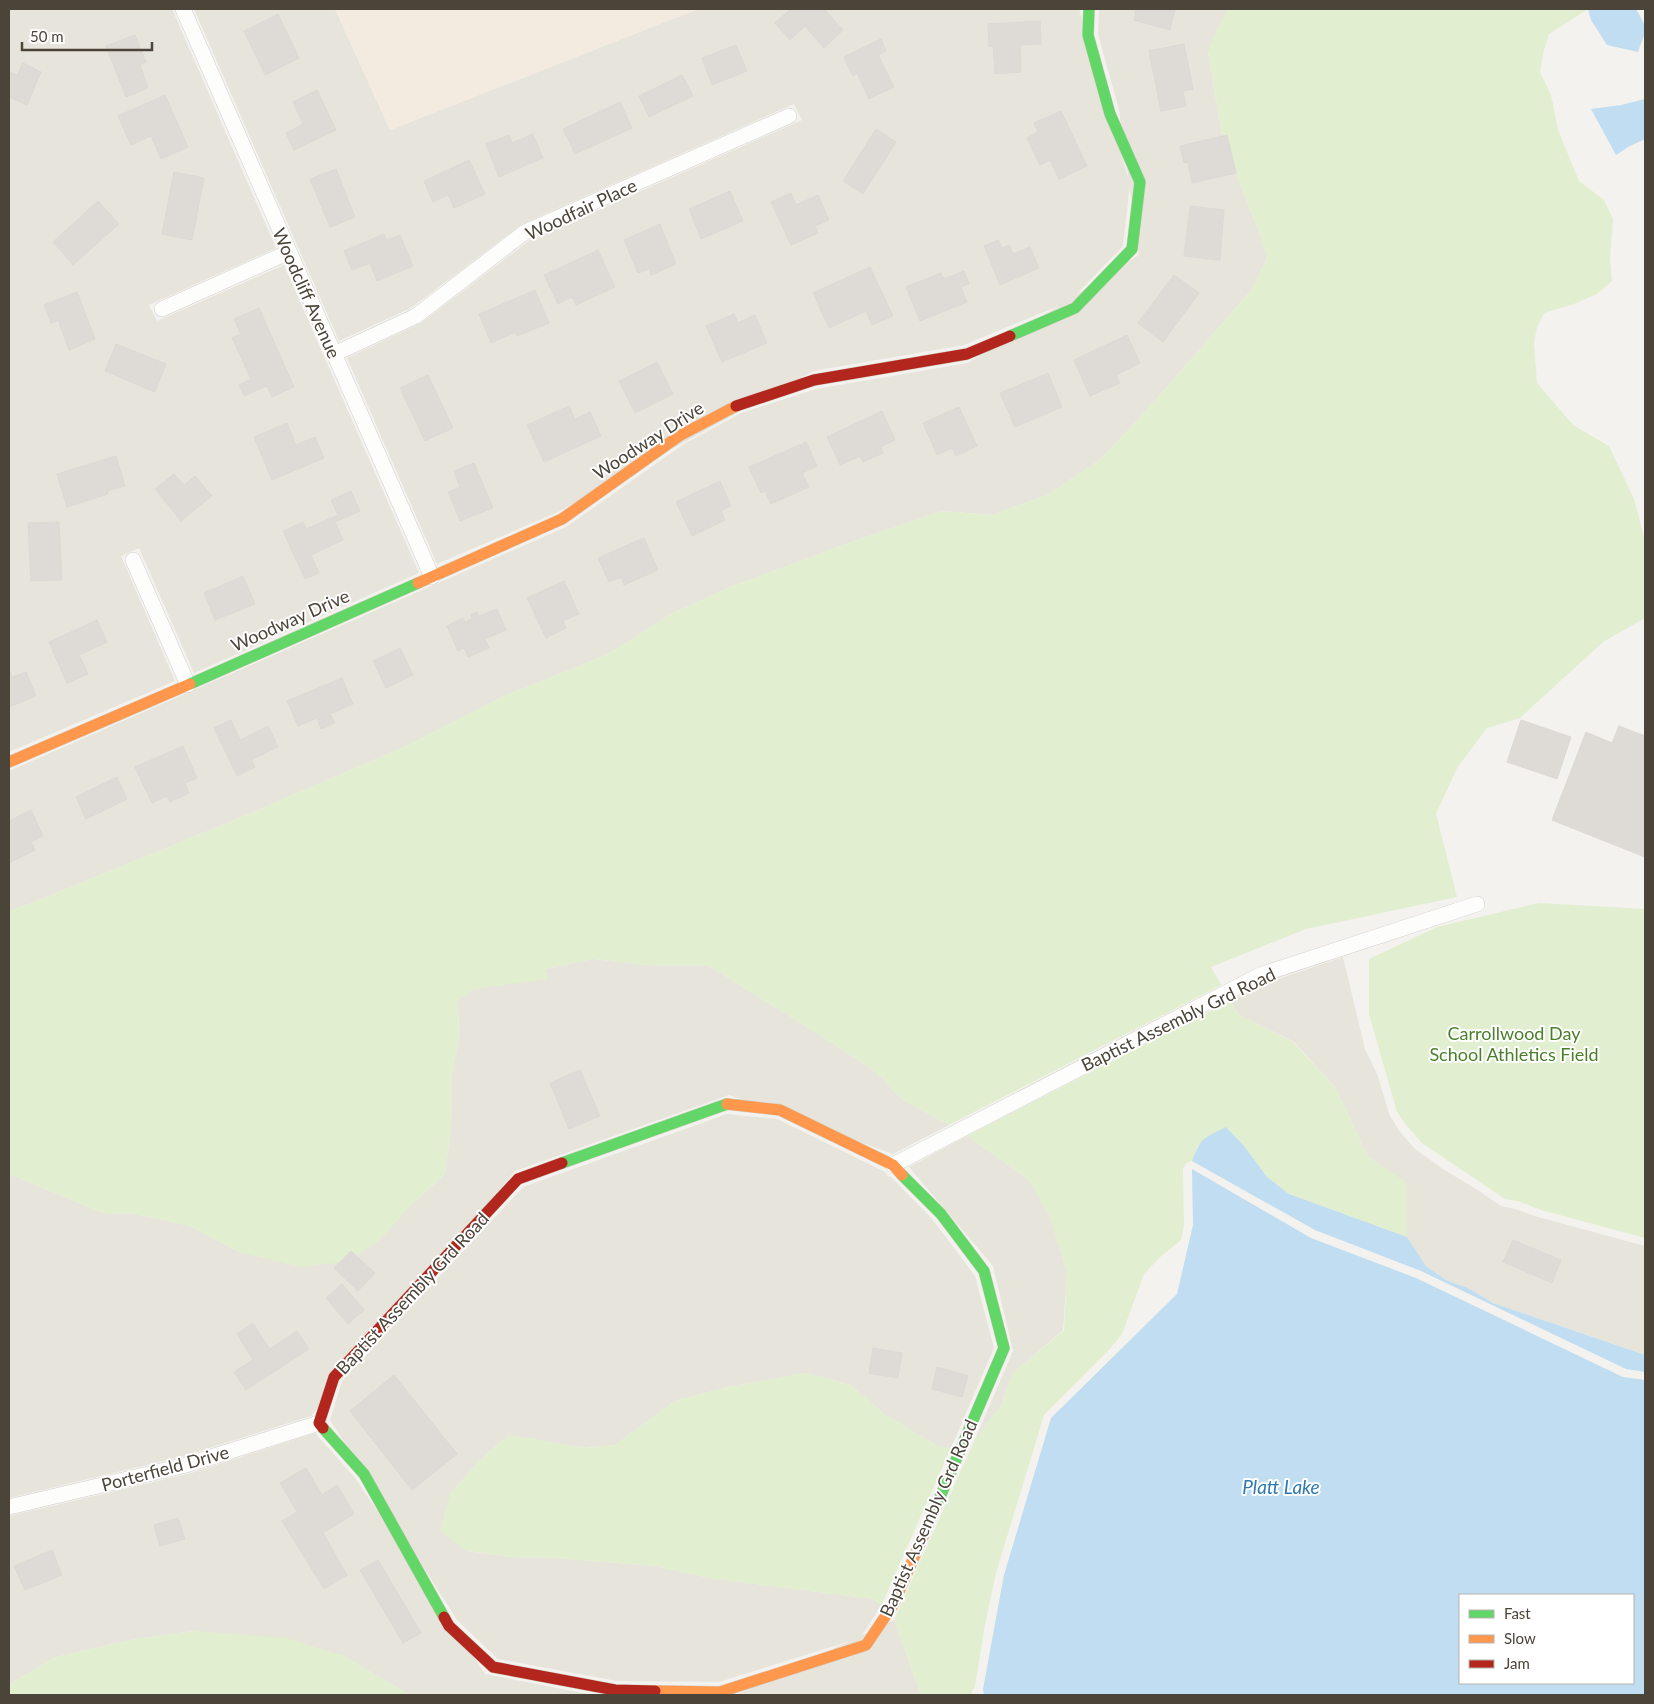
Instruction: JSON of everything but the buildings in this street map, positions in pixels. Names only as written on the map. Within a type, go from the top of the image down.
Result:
[{"type":"street","name":"Woodcliff Avenue","points":[[183,9],[432,577]]},
{"type":"street","name":"Woodway Drive","points":[[9,762],[188,685],[562,519],[679,436],[737,405],[814,380],[967,354],[1076,308],[1132,249],[1140,182],[1110,114],[1088,36],[1089,9]]},
{"type":"street","name":"Woodfair Place","points":[[334,354],[416,316],[525,232],[789,116]]},
{"type":"street","points":[[162,309],[289,252]]},
{"type":"street","points":[[133,560],[188,685]]},
{"type":"street","name":"Baptist Assembly Grd Road","points":[[893,1165],[1260,975],[1477,904]]},
{"type":"street","name":"Baptist Assembly Grd Road","points":[[727,1104],[780,1110],[893,1165],[941,1214],[984,1271],[1004,1348],[893,1605],[866,1645],[720,1692],[615,1690],[493,1667],[449,1626],[364,1474],[319,1423],[334,1377],[518,1179],[727,1104]]},
{"type":"street","name":"Porterfield Drive","points":[[9,1507],[186,1465],[319,1423]]},
{"type":"shaded area","points":[[9,9],[172,9],[276,248],[149,305],[157,321],[284,265],[419,573],[194,673],[139,548],[121,556],[175,681],[9,752]]},
{"type":"shaded area","points":[[194,9],[335,9],[390,130],[698,9],[1079,9],[1130,184],[1123,246],[1070,301],[964,345],[813,371],[558,512],[437,564],[347,358],[421,323],[530,240],[802,120],[794,104],[522,224],[411,308],[339,341]]},
{"type":"shaded area","points":[[335,9],[698,9],[390,130]]},
{"type":"shaded area","points":[[1099,9],[1227,9],[1208,52],[1223,141],[1259,232],[1267,258],[1253,288],[1144,413],[1101,459],[1047,495],[992,515],[942,511],[730,587],[673,613],[606,655],[502,697],[411,744],[232,821],[9,911],[9,771],[566,527],[684,444],[741,413],[816,389],[968,363],[1139,255],[1119,110],[1098,34]]},
{"type":"shaded area","points":[[1343,957],[1365,1049],[1377,1074],[1390,1116],[1400,1132],[1415,1149],[1501,1206],[1645,1246],[1645,1355],[1493,1303],[1468,1288],[1446,1280],[1426,1266],[1407,1237],[1406,1183],[1368,1157],[1335,1087],[1294,1042],[1238,1014],[1230,1001],[1263,984]]},
{"type":"shaded area","points":[[593,959],[645,965],[709,966],[876,1072],[903,1100],[949,1125],[893,1154],[729,1095],[515,1171],[311,1416],[184,1456],[9,1498],[9,1174],[103,1213],[136,1214],[190,1226],[239,1252],[411,1205],[445,1174],[451,1128],[452,1074],[460,1033],[457,1002],[473,989],[547,978],[546,969]]},
{"type":"shaded area","points":[[727,1114],[777,1119],[885,1172],[888,1177],[890,1176],[933,1220],[975,1276],[994,1348],[951,1448],[938,1446],[887,1416],[850,1385],[807,1373],[728,1387],[675,1401],[615,1445],[585,1448],[509,1435],[482,1458],[450,1494],[466,1551],[511,1557],[555,1558],[655,1566],[709,1578],[874,1599],[881,1606],[860,1638],[719,1682],[617,1681],[498,1659],[457,1620],[330,1420],[342,1381],[523,1187]]},
{"type":"shaded area","points":[[967,1136],[1028,1179],[1050,1215],[1067,1273],[1063,1330],[1013,1373],[1000,1407],[976,1437],[1013,1351],[993,1266],[909,1167]]},
{"type":"shaded area","points":[[315,1433],[356,1479],[485,1674],[593,1695],[410,1695],[343,1656],[193,1631],[135,1639],[56,1657],[9,1684],[9,1516],[188,1474]]},
{"type":"shaded area","points":[[894,1620],[921,1695],[736,1695]]},
{"type":"green space","points":[[1227,9],[1588,9],[1549,34],[1540,72],[1551,95],[1558,130],[1579,181],[1604,200],[1613,219],[1610,259],[1612,281],[1597,294],[1574,304],[1544,313],[1537,327],[1534,343],[1537,383],[1573,425],[1609,446],[1634,499],[1645,541],[1645,618],[1603,642],[1520,718],[1487,728],[1457,768],[1436,814],[1457,897],[1306,929],[1211,967],[1221,985],[949,1125],[903,1100],[876,1072],[709,966],[645,965],[593,959],[546,969],[547,979],[473,989],[457,1002],[460,1033],[452,1074],[451,1128],[445,1174],[411,1205],[379,1241],[346,1262],[300,1267],[239,1252],[190,1226],[136,1214],[103,1213],[9,1174],[9,911],[232,821],[411,744],[502,697],[606,655],[673,613],[730,587],[942,511],[992,515],[1047,495],[1101,459],[1144,413],[1253,288],[1267,259],[1259,232],[1223,141],[1208,51]]},
{"type":"green space","name":"Carrollwood Day School Athletics Field","points":[[1539,903],[1645,909],[1645,1238],[1541,1210],[1518,1201],[1505,1199],[1422,1143],[1397,1112],[1369,1014],[1369,959],[1437,927]]},
{"type":"green space","points":[[1230,1001],[1238,1014],[1293,1042],[1335,1087],[1368,1157],[1407,1183],[1407,1237],[1289,1194],[1267,1177],[1244,1146],[1226,1127],[1198,1145],[1192,1161],[1186,1163],[1183,1169],[1184,1225],[1181,1240],[1159,1258],[1144,1274],[1122,1334],[1108,1351],[1044,1415],[996,1573],[975,1686],[970,1695],[921,1695],[894,1620],[976,1437],[1000,1407],[1013,1373],[1064,1330],[1067,1273],[1049,1215],[1028,1179],[967,1136]]},
{"type":"green space","points":[[807,1373],[850,1385],[887,1416],[938,1446],[951,1448],[881,1606],[874,1599],[709,1578],[655,1566],[555,1558],[511,1557],[466,1551],[440,1531],[450,1494],[482,1458],[509,1435],[585,1448],[615,1445],[675,1401],[728,1387]]},
{"type":"green space","points":[[193,1631],[287,1638],[343,1656],[410,1695],[9,1695],[9,1684],[56,1657],[135,1639]]},
{"type":"water","points":[[1588,9],[1636,9],[1645,30],[1638,52],[1607,45],[1591,20]]},
{"type":"water","points":[[1645,99],[1645,139],[1616,155],[1591,109],[1621,105]]},
{"type":"water","points":[[1226,1127],[1244,1146],[1267,1177],[1289,1194],[1407,1237],[1426,1266],[1446,1280],[1468,1288],[1493,1303],[1645,1355],[1645,1372],[1626,1369],[1421,1271],[1315,1230],[1192,1161],[1204,1139]]},
{"type":"water","name":"Platt Lake","points":[[1192,1169],[1311,1238],[1416,1278],[1623,1377],[1645,1380],[1645,1695],[984,1695],[983,1689],[1004,1575],[1051,1418],[1177,1294],[1193,1225]]},
{"type":"traffic: fast","points":[[1010,336],[1075,308],[1132,249],[1140,182],[1110,114],[1088,35],[1089,9]]},
{"type":"traffic: fast","points":[[190,684],[418,583]]},
{"type":"traffic: fast","points":[[562,1163],[727,1104]]},
{"type":"traffic: fast","points":[[902,1175],[941,1214],[984,1271],[1004,1348],[925,1532]]},
{"type":"traffic: fast","points":[[323,1428],[364,1474],[444,1617]]},
{"type":"traffic: slow","points":[[418,583],[562,519],[679,436],[736,406]]},
{"type":"traffic: slow","points":[[9,762],[190,684]]},
{"type":"traffic: slow","points":[[727,1104],[780,1110],[893,1165],[902,1175]]},
{"type":"traffic: slow","points":[[655,1691],[720,1692],[866,1645],[893,1605],[925,1532]]},
{"type":"traffic: jam","points":[[736,406],[814,380],[967,354],[1010,336]]},
{"type":"traffic: jam","points":[[323,1428],[319,1423],[334,1377],[518,1179],[562,1163]]},
{"type":"traffic: jam","points":[[444,1617],[449,1626],[493,1667],[615,1690],[655,1691]]}]
